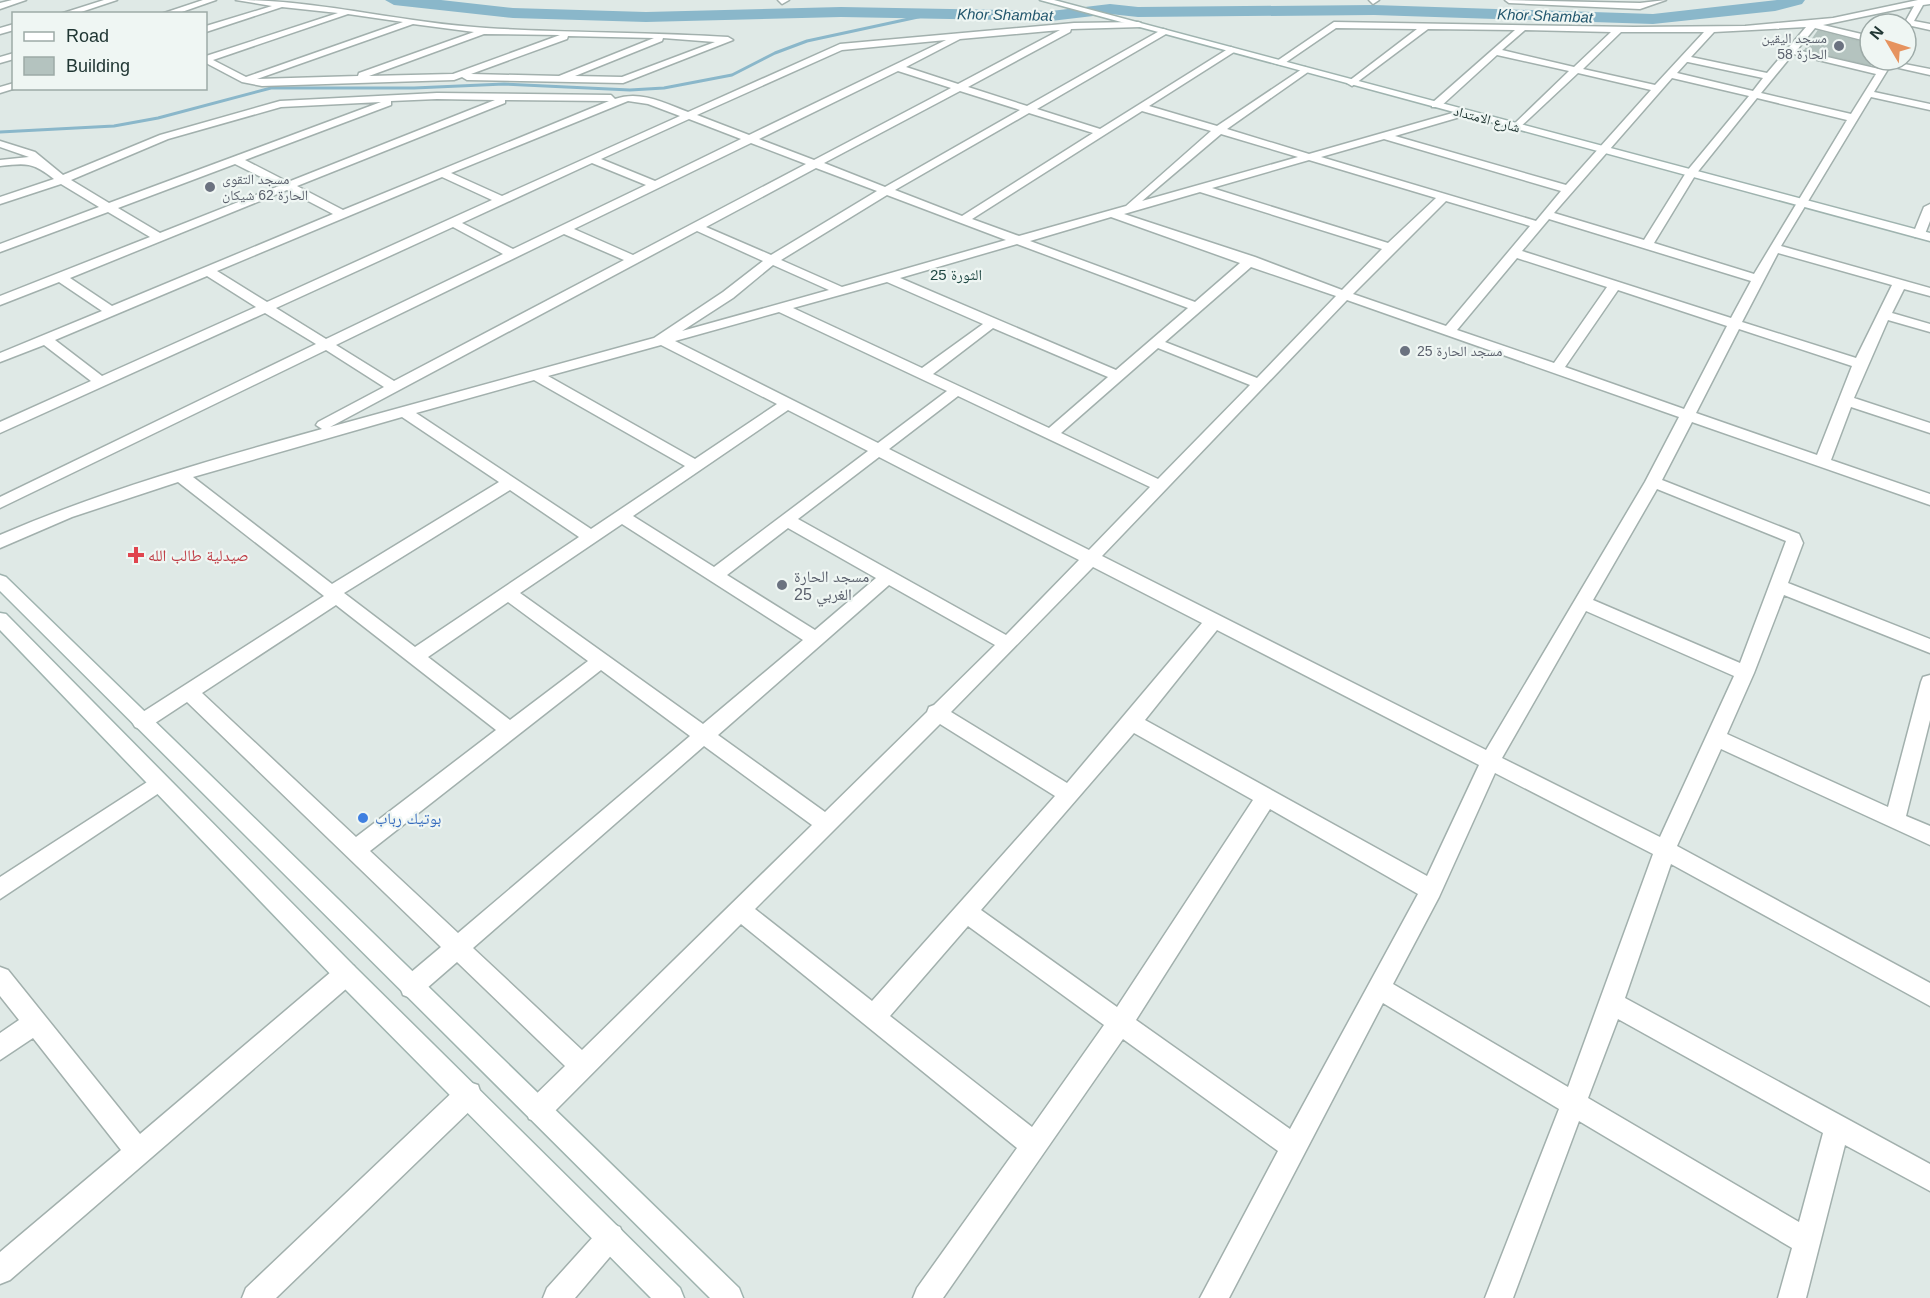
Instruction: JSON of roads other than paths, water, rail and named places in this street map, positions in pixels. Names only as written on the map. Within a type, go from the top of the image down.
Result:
[{"type":"street","points":[[0,6],[22,0]]},
{"type":"street","points":[[71,12],[113,0]]},
{"type":"street","points":[[172,12],[213,0]]},
{"type":"street","points":[[207,60],[245,80],[269,83],[454,77],[623,80],[728,40],[484,31],[351,12],[240,0]]},
{"type":"street","points":[[1509,0],[1640,6],[1662,0]]},
{"type":"street","name":"شارع الامتداد","points":[[1048,1],[1924,236]]},
{"type":"street","points":[[1279,63],[1334,26],[1712,30],[1813,25],[1925,1]]},
{"type":"street","points":[[207,29],[286,5]]},
{"type":"street","points":[[207,59],[351,12]]},
{"type":"street","points":[[245,80],[413,21]]},
{"type":"street","points":[[0,428],[840,47],[1074,26],[1137,25]]},
{"type":"street","points":[[1813,25],[1858,36]]},
{"type":"street","points":[[1647,245],[1691,173],[1813,25]]},
{"type":"street","points":[[290,443],[1074,26]]},
{"type":"street","points":[[1352,83],[1426,26]]},
{"type":"street","points":[[1436,105],[1523,27]]},
{"type":"street","points":[[1517,127],[1618,30]]},
{"type":"street","points":[[1449,332],[1601,150],[1712,30]]},
{"type":"street","points":[[358,80],[355,79],[484,31]]},
{"type":"street","points":[[660,339],[728,295],[772,260],[1025,109],[1163,32]]},
{"type":"street","points":[[454,77],[575,33]]},
{"type":"street","points":[[0,503],[328,345],[653,184],[966,35]]},
{"type":"street","points":[[560,79],[666,36]]},
{"type":"street","points":[[963,220],[1231,50]]},
{"type":"street","points":[[1790,51],[1858,61]]},
{"type":"street","points":[[1497,52],[1659,89]]},
{"type":"street","points":[[1688,58],[1770,77]]},
{"type":"street","points":[[896,67],[1100,132]]},
{"type":"street","points":[[1129,207],[1219,130],[1305,70]]},
{"type":"street","points":[[1218,1296],[1294,1147],[1431,890],[1490,761],[1653,482],[1774,248],[1882,72]]},
{"type":"street","points":[[1672,75],[1854,118]]},
{"type":"street","points":[[1870,94],[1930,107]]},
{"type":"street","points":[[0,248],[403,98]]},
{"type":"street","points":[[0,201],[62,180],[154,140],[255,109],[293,102],[403,98],[627,98],[650,101],[812,165],[1198,307]]},
{"type":"street","points":[[0,301],[508,98]]},
{"type":"street","points":[[0,358],[592,110],[627,98]]},
{"type":"street","points":[[1141,107],[1538,225]]},
{"type":"street","points":[[0,542],[66,513],[290,443],[660,339],[889,278],[1129,207],[1463,113]]},
{"type":"street","points":[[1385,136],[1568,189]]},
{"type":"street","points":[[0,144],[32,154],[62,180],[158,236]]},
{"type":"street","points":[[591,159],[653,184]]},
{"type":"street","points":[[0,163],[23,160],[39,162]]},
{"type":"street","points":[[237,160],[344,215]]},
{"type":"street","points":[[443,173],[501,200]]},
{"type":"street","points":[[1200,188],[1390,248]]},
{"type":"street","points":[[538,1110],[936,712],[1008,644],[1390,248],[1443,198]]},
{"type":"street","points":[[1924,236],[1930,207]]},
{"type":"street","points":[[1110,213],[1251,260],[1345,296],[1930,500]]},
{"type":"street","points":[[1546,214],[1759,279]]},
{"type":"street","points":[[452,222],[513,254]]},
{"type":"street","points":[[697,227],[841,291]]},
{"type":"street","points":[[563,229],[633,260]]},
{"type":"street","points":[[1774,248],[1930,292]]},
{"type":"street","points":[[1515,253],[1860,364]]},
{"type":"street","points":[[1051,434],[1251,260]]},
{"type":"street","points":[[208,271],[395,388]]},
{"type":"street","points":[[60,277],[111,311]]},
{"type":"street","points":[[889,278],[1118,376]]},
{"type":"street","points":[[1822,462],[1848,401],[1860,364],[1900,283]]},
{"type":"street","points":[[1557,369],[1615,285]]},
{"type":"street","points":[[779,307],[1161,486]]},
{"type":"street","points":[[1886,315],[1930,328]]},
{"type":"street","points":[[923,374],[992,323]]},
{"type":"street","points":[[45,339],[101,382]]},
{"type":"street","points":[[660,339],[1665,850],[1930,995]]},
{"type":"street","points":[[1157,343],[1260,384]]},
{"type":"street","points":[[534,374],[696,466]]},
{"type":"street","points":[[715,575],[957,390]]},
{"type":"street","points":[[1848,401],[1930,428]]},
{"type":"street","points":[[415,656],[786,405]]},
{"type":"street","points":[[404,411],[590,536]]},
{"type":"street","points":[[182,476],[510,730]]},
{"type":"street","points":[[142,722],[190,693],[335,594],[511,482]]},
{"type":"street","points":[[1499,1298],[1612,1003],[1665,850],[1714,736],[1745,673],[1795,543],[1793,537],[1653,482]]},
{"type":"street","points":[[621,516],[816,639]]},
{"type":"street","points":[[787,520],[1008,644]]},
{"type":"street","points":[[411,987],[888,577]]},
{"type":"street","points":[[0,581],[729,1298]]},
{"type":"street","points":[[1779,586],[1930,646]]},
{"type":"street","points":[[508,593],[826,824]]},
{"type":"street","points":[[1584,603],[1745,673]]},
{"type":"street","points":[[874,1017],[1132,722],[1214,621]]},
{"type":"street","points":[[2,625],[346,974],[611,1236],[670,1298]]},
{"type":"street","points":[[355,850],[600,661]]},
{"type":"street","points":[[1895,820],[1930,682]]},
{"type":"street","points":[[190,693],[581,1065]]},
{"type":"street","points":[[936,712],[1068,794]]},
{"type":"street","points":[[1132,722],[1431,890]]},
{"type":"street","points":[[1714,736],[1930,836]]},
{"type":"street","points":[[0,889],[158,783]]},
{"type":"street","points":[[927,1298],[1120,1023],[1266,798]]},
{"type":"street","points":[[740,909],[1035,1146]]},
{"type":"street","points":[[967,913],[1294,1147]]},
{"type":"street","points":[[0,1270],[346,974]]},
{"type":"street","points":[[0,978],[139,1152]]},
{"type":"street","points":[[1380,989],[1807,1242]]},
{"type":"street","points":[[1612,1003],[1930,1178]]},
{"type":"street","points":[[0,1048],[34,1023]]},
{"type":"street","points":[[256,1298],[469,1094]]},
{"type":"street","points":[[1792,1298],[1837,1128]]},
{"type":"street","points":[[556,1298],[611,1236]]},
{"type":"waterway","name":"Khor Shambat","points":[[394,0],[513,13],[646,17],[841,12],[1051,16],[1110,9],[1138,12],[1374,10],[1653,19],[1775,6],[1796,0]]},
{"type":"waterway","points":[[0,132],[114,126],[158,118],[271,88],[414,88],[504,84],[630,90],[664,88],[732,75],[775,53],[807,41],[932,14]]},
{"type":"place","name":"مسجد اليقين الحارة 58","points":[[1839,46]]},
{"type":"place","name":"مسجد التقوى الحارة 62 شيكان","points":[[210,187]]},
{"type":"place","name":"مسجد الحارة 25","points":[[1405,351]]},
{"type":"place","name":"صيدلية طالب الله","points":[[136,555]]},
{"type":"place","name":"مسجد الحارة 25 الغربي","points":[[782,585]]},
{"type":"place","name":"بوتيك رباب","points":[[363,818]]},
{"type":"district","name":"الثورة 25","points":[[956,275]]}]
